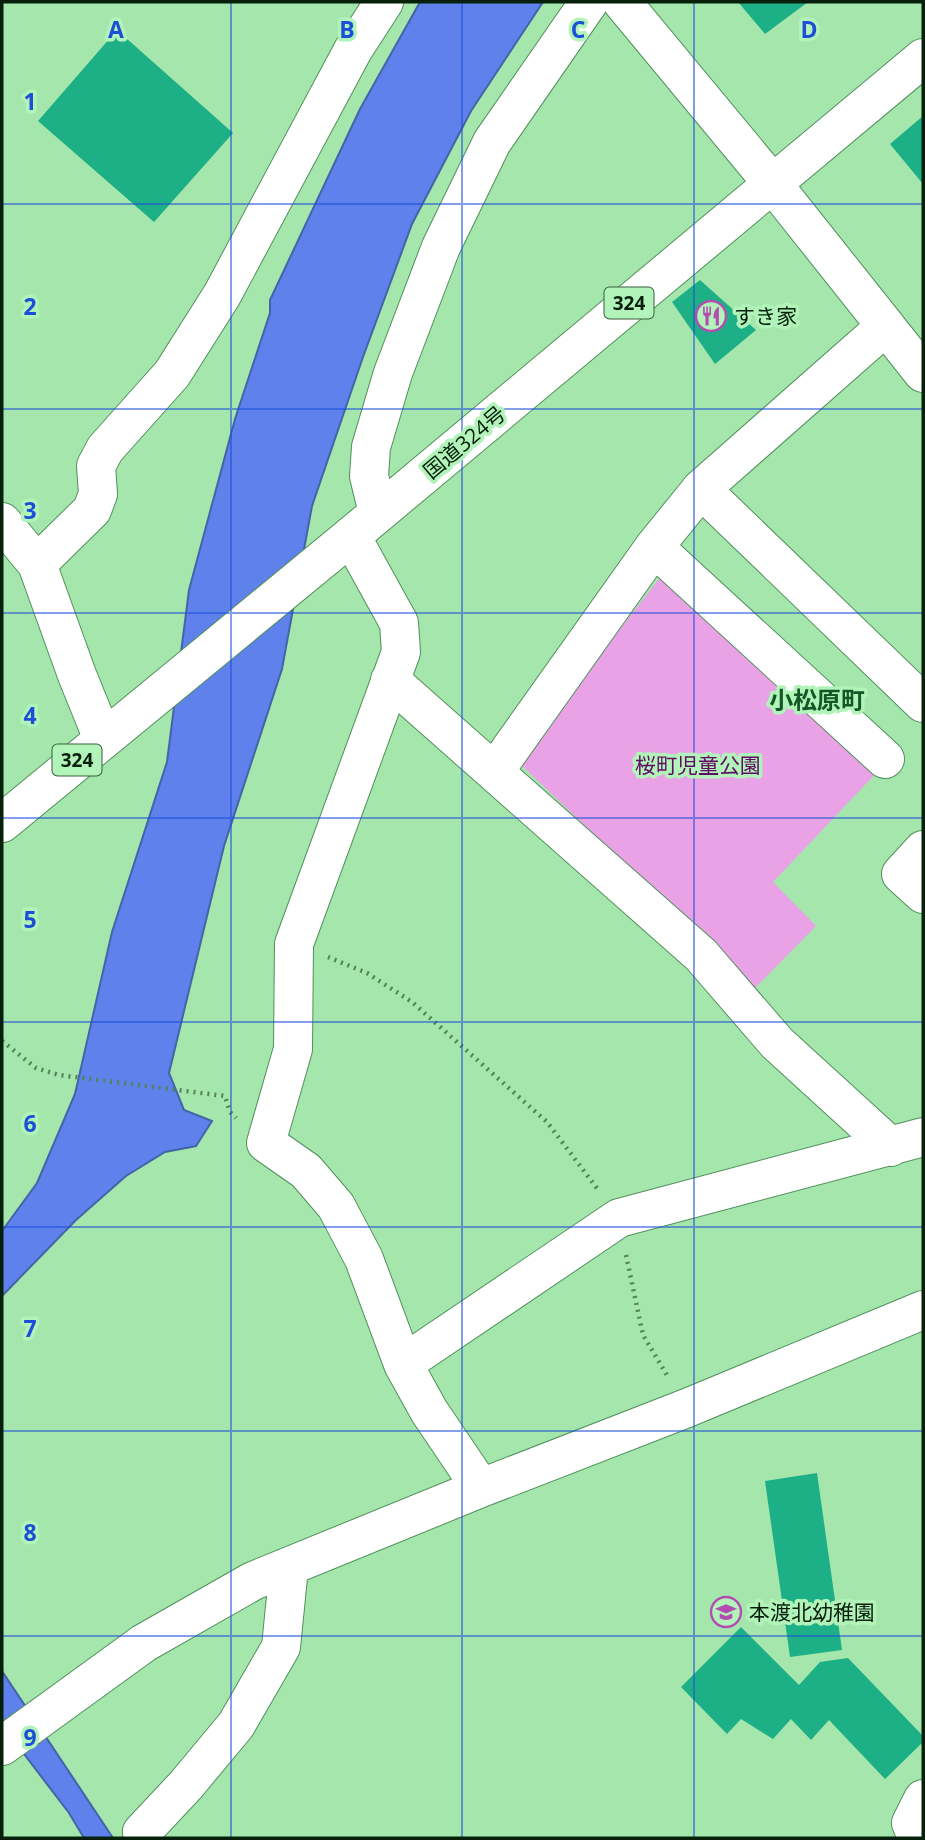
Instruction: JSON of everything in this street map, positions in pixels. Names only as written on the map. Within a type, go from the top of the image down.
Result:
[{"type":"main road","points":[[37,564],[92,510],[98,494],[96,466],[105,449],[172,373],[222,295],[353,50],[384,2]]},
{"type":"main road","points":[[481,1488],[429,1411],[402,1364],[364,1259],[336,1206],[306,1171],[266,1143],[293,1049],[294,944],[401,652],[399,623],[355,533],[369,476],[371,447],[393,373],[441,247],[492,142],[589,2]]},
{"type":"main road","points":[[622,2],[772,183],[923,373]]},
{"type":"main road","name":"国道324号","points":[[2,823],[355,533],[923,58]]},
{"type":"main road","points":[[494,772],[654,547],[701,489],[886,326]]},
{"type":"main road","points":[[701,489],[923,702]]},
{"type":"main road","points":[[2,522],[37,564],[103,739]]},
{"type":"main road","points":[[654,547],[885,759]]},
{"type":"main road","points":[[390,680],[701,955],[777,1043],[907,1142]]},
{"type":"main road","points":[[923,850],[901,874],[923,894]]},
{"type":"main road","points":[[402,1364],[619,1218],[907,1142]]},
{"type":"main road","points":[[2,1746],[144,1643],[253,1581],[687,1408],[923,1310]]},
{"type":"main road","points":[[144,1838],[142,1832],[236,1725],[281,1647],[289,1567]]},
{"type":"main road","points":[[917,1838],[911,1823],[923,1799]]},
{"type":"path","points":[[294,944],[367,973],[412,1002],[547,1122],[619,1218],[643,1335],[687,1408]]},
{"type":"path","points":[[2,1041],[36,1068],[59,1075],[225,1096],[230,1112],[247,1131],[266,1143]]},
{"type":"green space","name":"桜町児童公園","points":[[666,570],[880,769],[773,882],[816,926],[755,988],[517,761]]},
{"type":"water","points":[[420,2],[543,2],[471,111],[412,224],[312,506],[282,669],[224,846],[169,1073],[184,1110],[212,1121],[196,1146],[165,1152],[126,1176],[76,1220],[2,1296],[2,1231],[37,1183],[75,1094],[112,932],[167,762],[189,590],[235,419],[270,313],[270,300],[360,109]]},
{"type":"water","points":[[2,1671],[113,1838],[84,1838],[69,1813],[2,1725]]},
{"type":"building","points":[[738,2],[808,2],[765,34]]},
{"type":"building","points":[[117,30],[233,133],[154,222],[38,121]]},
{"type":"building","points":[[923,116],[923,184],[890,144]]},
{"type":"building","name":"すき家","points":[[700,280],[756,330],[715,364],[672,302]]},
{"type":"building","points":[[817,1473],[842,1650],[790,1657],[765,1481]]},
{"type":"building","points":[[741,1627],[799,1685],[820,1662],[848,1658],[923,1736],[923,1742],[885,1779],[829,1720],[811,1740],[791,1719],[773,1739],[741,1719],[727,1734],[681,1687]]},
{"type":"place","name":"すき家","points":[[711,316]]},
{"type":"place","name":"本渡北幼稚園","points":[[726,1612]]},
{"type":"district","name":"小松原町","points":[[817,699]]}]
